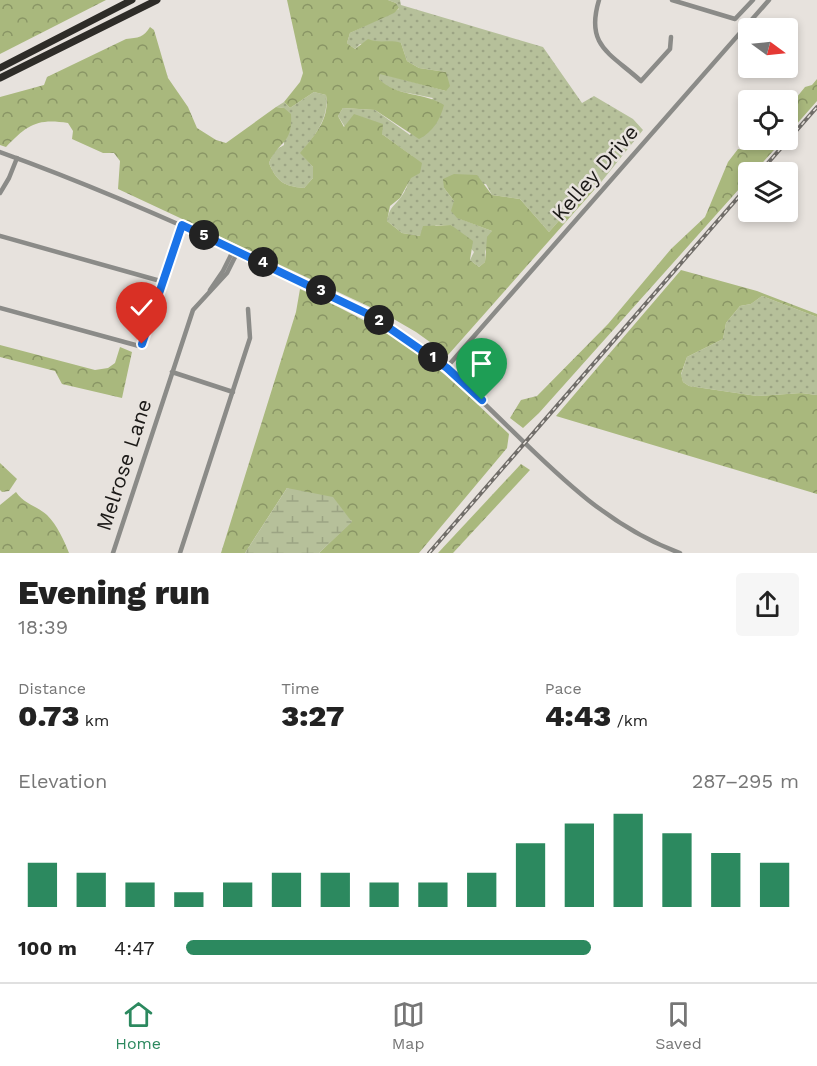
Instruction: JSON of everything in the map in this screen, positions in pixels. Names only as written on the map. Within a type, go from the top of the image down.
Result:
[{"type":"highway","points":[[0,68],[132,0]]},
{"type":"highway","points":[[0,78],[157,0]]},
{"type":"street","points":[[599,0],[593,25],[596,39],[641,81],[670,50],[671,37]]},
{"type":"street","points":[[672,0],[732,19],[739,17],[753,0]]},
{"type":"street","name":"Kelley Drive","points":[[447,368],[769,0]]},
{"type":"street","points":[[0,152],[182,225],[372,316],[447,368],[585,500],[630,531],[680,553]]},
{"type":"street","points":[[0,193],[9,178],[16,158]]},
{"type":"street","points":[[0,308],[134,346],[141,345],[182,225]]},
{"type":"street","points":[[0,236],[164,282]]},
{"type":"street","name":"Melrose Lane","points":[[113,553],[193,310],[227,273],[236,250]]},
{"type":"street","points":[[180,553],[250,338],[248,309]]},
{"type":"street","points":[[172,372],[232,392]]},
{"type":"green space","points":[[0,0],[106,0],[0,54]]},
{"type":"green space","points":[[287,0],[388,0],[396,3],[399,8],[394,13],[350,33],[347,43],[355,49],[368,39],[401,43],[407,61],[419,68],[446,72],[450,86],[446,91],[380,74],[379,79],[394,89],[444,105],[435,125],[419,139],[375,110],[343,108],[338,116],[344,127],[354,114],[383,124],[382,134],[422,163],[420,173],[411,178],[400,198],[390,206],[387,221],[402,233],[420,236],[423,226],[451,225],[473,241],[470,260],[479,267],[485,262],[487,237],[492,231],[457,218],[451,211],[454,201],[444,188],[443,179],[454,174],[477,175],[492,195],[520,199],[549,232],[597,177],[602,181],[448,355],[416,332],[385,314],[118,189],[120,161],[114,153],[103,153],[72,139],[73,131],[68,123],[48,122],[33,125],[20,133],[6,147],[0,145],[0,97],[44,85],[47,77],[126,39],[140,36],[150,27],[154,30],[168,78],[188,107],[197,128],[216,140],[226,143],[276,107],[284,108],[291,114],[288,137],[269,163],[275,175],[282,182],[304,188],[313,178],[313,167],[300,153],[320,126],[327,104],[326,95],[314,92],[290,108],[284,102],[300,82],[303,73]]},
{"type":"green space","points":[[388,0],[400,0],[401,5],[543,47],[582,103],[594,96],[633,119],[643,130],[602,181],[597,177],[549,232],[520,199],[492,195],[486,184],[444,188],[454,201],[458,218],[492,231],[485,252],[485,262],[479,267],[470,260],[474,252],[451,225],[436,225],[420,236],[402,233],[387,221],[391,210],[408,183],[412,156],[382,134],[345,127],[338,116],[343,108],[375,110],[410,135],[433,98],[386,87],[379,79],[380,73],[446,91],[446,72],[419,68],[407,61],[401,43],[360,44],[355,49],[347,43],[350,33],[399,9],[396,3]]},
{"type":"green space","points":[[817,79],[817,101],[798,123],[798,96],[805,87],[812,85]]},
{"type":"green space","points":[[314,92],[326,95],[325,112],[320,126],[301,153],[313,167],[313,178],[304,188],[291,186],[278,179],[269,163],[274,151],[284,145],[284,108],[276,107],[284,102],[290,108]]},
{"type":"green space","points":[[738,149],[774,150],[763,162],[738,162],[738,190],[539,413],[523,428],[510,418],[521,400],[537,396],[608,324],[671,249],[705,217],[728,162]]},
{"type":"green space","points":[[681,270],[757,291],[817,314],[817,317],[762,296],[751,304],[740,306],[726,323],[723,339],[687,357],[681,374],[683,382],[689,386],[757,396],[801,393],[817,395],[817,494],[556,416]]},
{"type":"green space","points":[[300,289],[352,314],[403,343],[445,375],[509,434],[507,448],[419,553],[319,553],[352,521],[287,488],[245,553],[221,553],[296,312]]},
{"type":"green space","points":[[762,296],[817,317],[817,395],[801,393],[757,396],[689,386],[683,382],[681,375],[687,357],[723,339],[726,323],[740,306],[751,304]]},
{"type":"green space","points":[[0,345],[95,370],[108,368],[115,363],[120,347],[132,352],[122,398],[62,384],[55,371],[0,357]]},
{"type":"green space","points":[[0,463],[17,479],[9,491],[0,490]]},
{"type":"green space","points":[[521,464],[530,470],[453,553],[438,553]]},
{"type":"green space","points":[[287,488],[333,497],[352,522],[319,553],[245,553]]},
{"type":"green space","points":[[16,492],[51,519],[69,553],[0,553],[0,505]]},
{"type":"railway","points":[[769,162],[817,107]]},
{"type":"railway","points":[[429,553],[738,198]]},
{"type":"route","points":[[142,344],[182,225],[372,316],[447,368],[482,400]]}]
